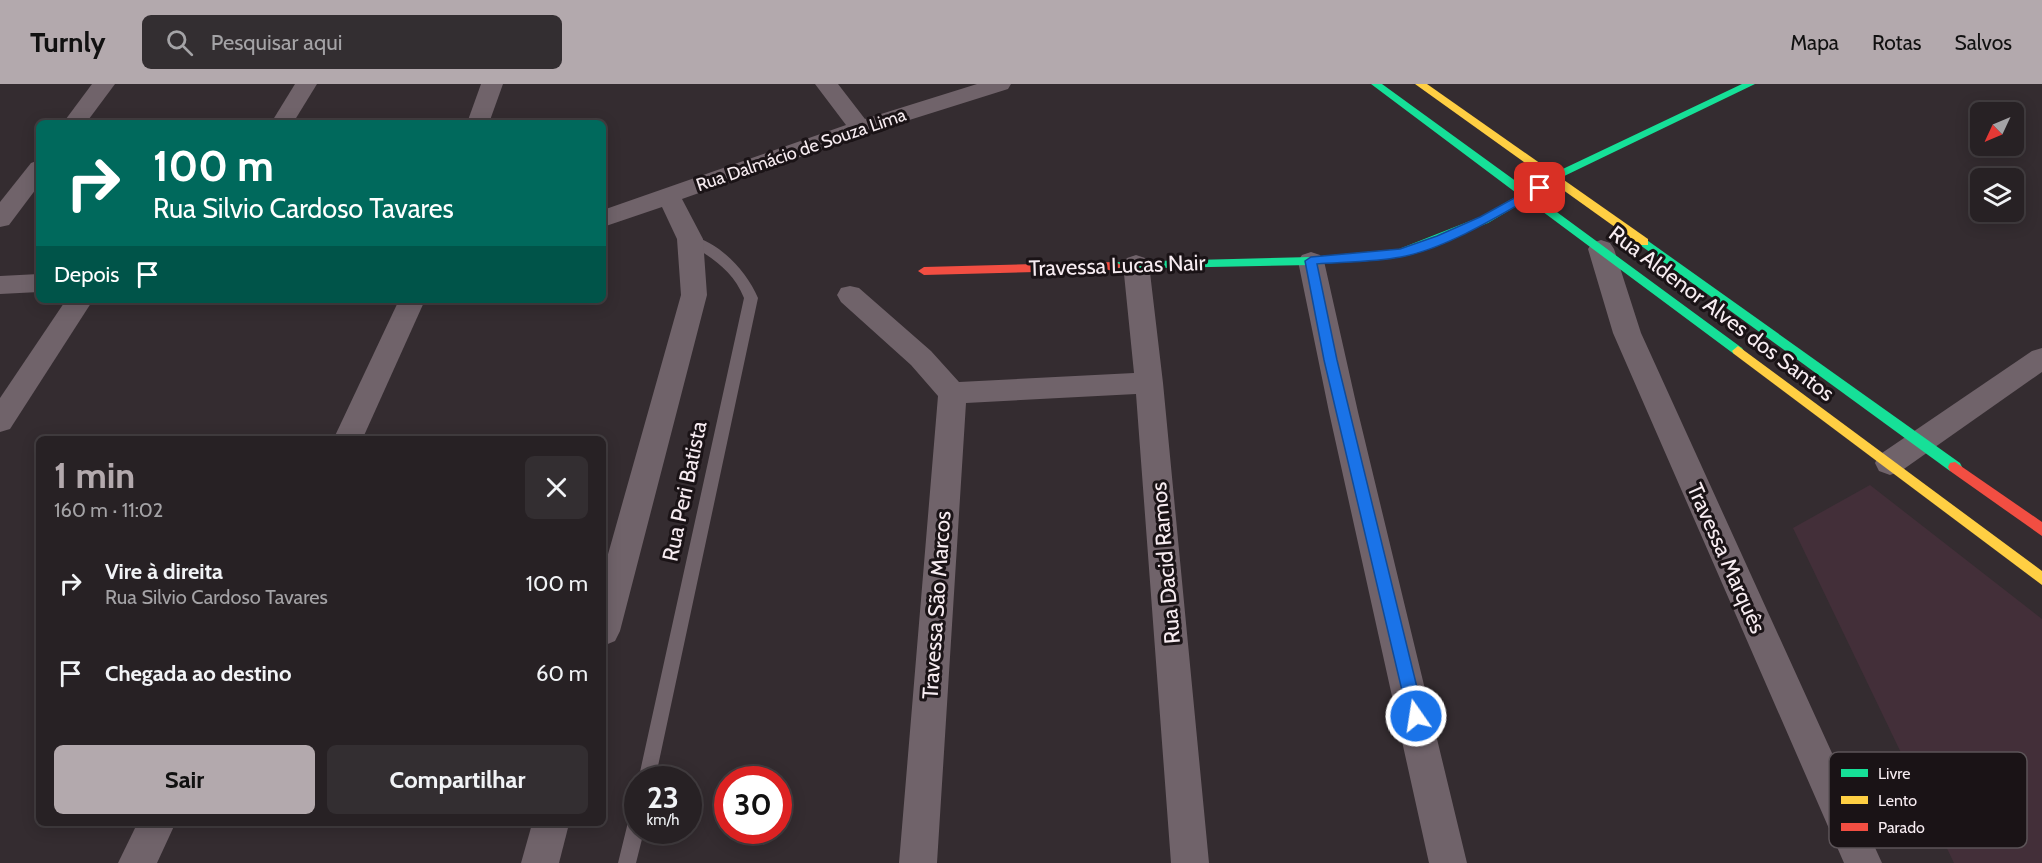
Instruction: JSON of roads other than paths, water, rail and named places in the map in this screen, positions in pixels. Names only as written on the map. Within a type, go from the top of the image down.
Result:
[{"type":"street","points":[[76,120],[104,84]]},
{"type":"street","points":[[284,120],[306,84]]},
{"type":"street","points":[[479,120],[492,84]]},
{"type":"street","points":[[826,84],[860,128]]},
{"type":"street","name":"Rua Dalmácio de Souza Lima","points":[[606,218],[860,128],[1000,84]]},
{"type":"street","name":"Rua Aldenor Alves dos Santos","points":[[1376,84],[2042,579]]},
{"type":"street","name":"Rua Aldenor Alves dos Santos","points":[[1420,84],[1681,268],[2042,530]]},
{"type":"street","name":"Travessa Lucas Nair","points":[[924,271],[1311,261],[1401,253],[1462,230],[1527,196],[1552,178],[1750,84]]},
{"type":"street","points":[[0,219],[36,172]]},
{"type":"street","points":[[606,620],[694,295],[690,238],[669,197]]},
{"type":"street","name":"Travessa Marquês","points":[[1601,249],[1627,333],[1829,787]]},
{"type":"street","points":[[1311,261],[1331,360],[1411,695],[1448,863]]},
{"type":"street","name":"Rua Dacid Ramos","points":[[1136,264],[1149,383],[1190,863]]},
{"type":"street","points":[[0,285],[36,284]]},
{"type":"street","points":[[850,295],[921,358],[952,393],[1149,383]]},
{"type":"street","points":[[0,421],[78,303]]},
{"type":"street","points":[[349,436],[411,303]]},
{"type":"street","points":[[1890,464],[2042,358]]},
{"type":"street","name":"Travessa São Marcos","points":[[918,863],[952,393]]},
{"type":"street","points":[[137,863],[156,826]]},
{"type":"street","points":[[540,863],[550,826]]},
{"type":"street","name":"Travessa Marquês","points":[[1856,848],[1863,863]]},
{"type":"lane","name":"Rua Peri Batista","points":[[649,766],[751,298],[743,278],[737,271],[726,261],[690,238]]},
{"type":"lane","points":[[627,863],[632,844]]}]
